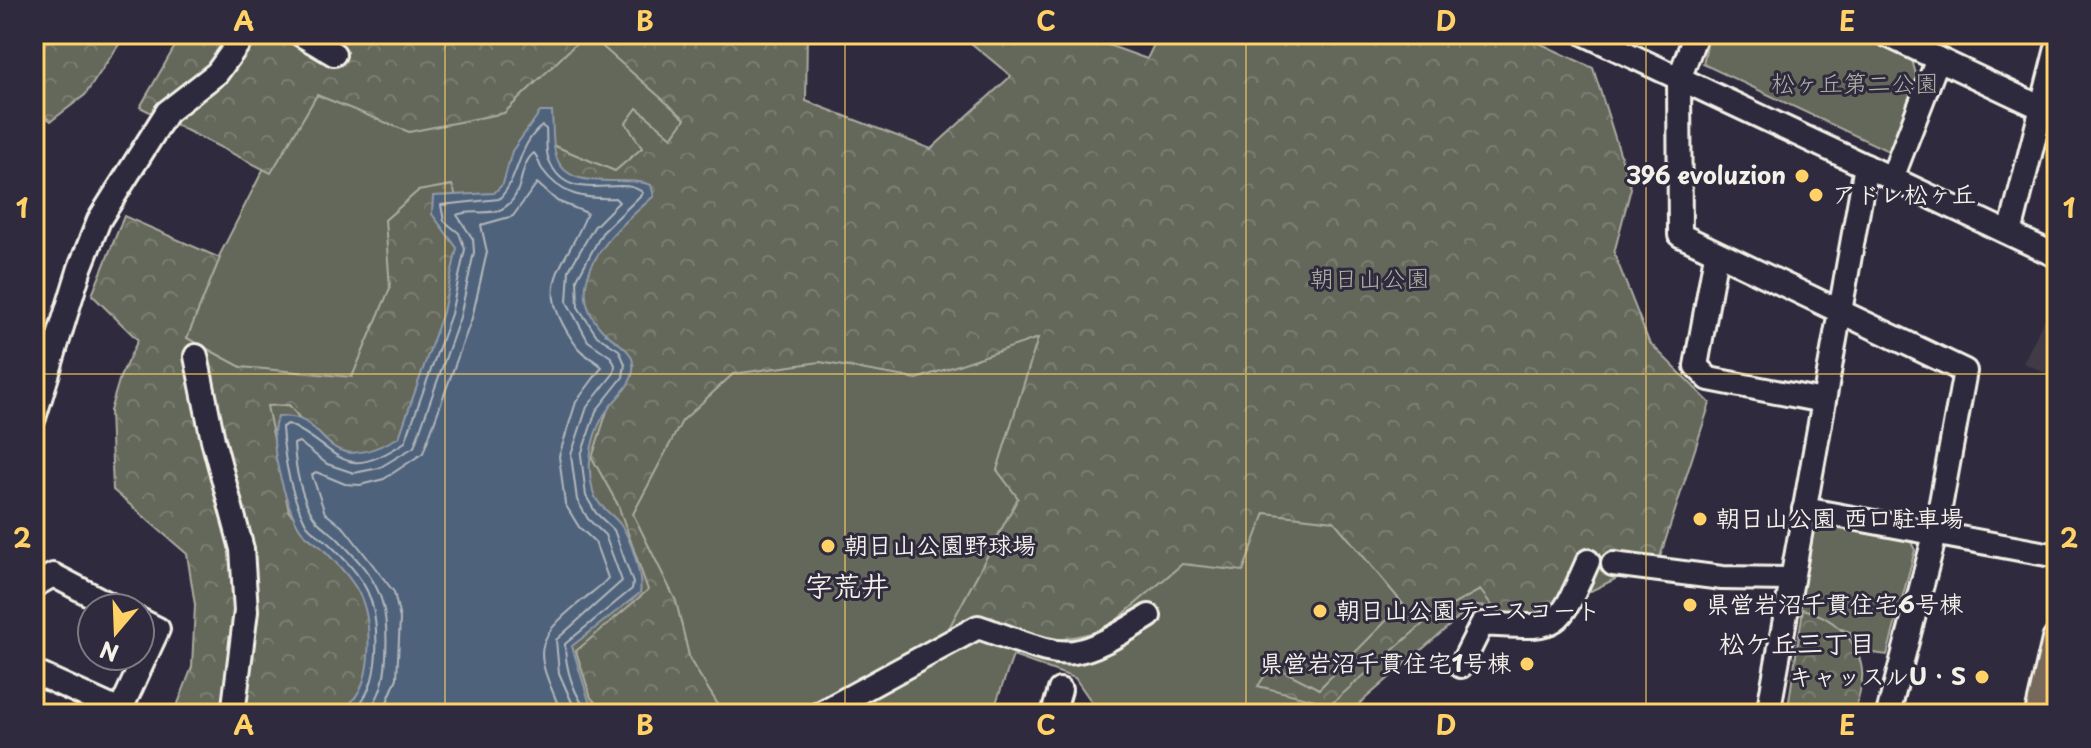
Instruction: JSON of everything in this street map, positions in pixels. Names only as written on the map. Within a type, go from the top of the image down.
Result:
[{"type":"main road","points":[[2040,714],[2056,654]]},
{"type":"street","points":[[34,418],[80,268],[99,220],[167,112],[217,73],[245,34]]},
{"type":"street","points":[[300,34],[334,54]]},
{"type":"street","points":[[1585,34],[2057,256]]},
{"type":"street","points":[[1696,34],[1679,79],[1680,235],[1716,255],[1841,310],[1965,371],[1935,535],[1888,714]]},
{"type":"street","points":[[1885,34],[2042,108]]},
{"type":"street","points":[[2010,233],[2057,48]]},
{"type":"street","points":[[1892,178],[1938,59]]},
{"type":"street","points":[[1768,714],[1866,166]]},
{"type":"street","points":[[1716,255],[1696,366],[1709,379],[1823,401]]},
{"type":"street","points":[[196,356],[213,440],[242,549],[246,611],[233,714]]},
{"type":"street","points":[[1804,509],[2057,556]]},
{"type":"street","points":[[1461,666],[1482,624],[1544,627],[1565,612],[1588,561]]},
{"type":"street","points":[[1613,564],[1722,578],[1792,579]]},
{"type":"street","points":[[34,586],[53,575],[85,592]]},
{"type":"street","points":[[819,714],[978,627],[1044,652],[1078,654],[1149,616]]},
{"type":"street","points":[[34,672],[120,711],[138,672]]},
{"type":"street","points":[[1053,714],[1060,690]]},
{"type":"shaded area","points":[[2057,293],[2057,378],[2023,363]]},
{"type":"green space","points":[[34,34],[126,34],[85,95],[51,121],[34,108]]},
{"type":"green space","points":[[182,34],[586,34],[504,113],[409,132],[317,95],[271,173],[140,107]]},
{"type":"green space","points":[[332,34],[695,34],[1528,609],[1472,606],[1351,711],[1278,705],[1268,714],[1100,714],[1075,678],[1013,656],[992,714],[216,714],[178,337]]},
{"type":"green space","name":"朝日山公園","points":[[588,34],[807,34],[806,101],[931,149],[1011,76],[960,34],[1096,34],[1097,41],[1147,59],[1159,34],[1520,34],[1593,68],[1631,188],[1614,253],[1649,342],[1710,403],[1660,557],[1511,630],[1480,590],[1432,616],[1331,704],[1258,686],[1272,665],[1319,689],[1403,604],[1334,521],[1265,513],[1243,571],[1182,564],[1105,630],[1051,642],[1020,635],[992,617],[949,628],[1018,498],[997,470],[1038,338],[917,379],[820,362],[733,374],[682,421],[633,514],[676,601],[690,660],[724,714],[608,714],[591,698],[576,651],[648,590],[618,505],[592,458],[617,380],[572,275],[570,178],[526,134],[615,171],[642,148],[626,123],[637,108],[672,137],[685,119]]},
{"type":"green space","name":"松ヶ丘第二公園","points":[[1709,34],[1857,34],[1912,60],[1917,78],[1897,146],[1888,151],[1703,64]]},
{"type":"green space","points":[[452,185],[473,243],[406,429],[383,459],[335,461],[289,405],[267,406],[289,512],[375,599],[364,705],[351,714],[174,714],[192,667],[195,605],[187,554],[113,490],[110,411],[120,377],[138,340],[92,295],[124,216],[220,258],[187,338],[241,367],[352,377],[390,288],[385,220],[418,191]]},
{"type":"green space","points":[[1816,522],[1907,534],[1915,550],[1887,655],[1859,651],[1850,632],[1796,613],[1805,541]]},
{"type":"green space","points":[[1803,609],[1833,623],[1855,648],[1862,675],[1855,714],[1787,714]]},
{"type":"water","points":[[540,112],[552,112],[553,140],[562,168],[584,179],[651,185],[654,196],[609,239],[588,274],[586,292],[590,311],[602,330],[630,354],[633,367],[628,384],[599,424],[592,446],[590,469],[595,497],[620,524],[632,548],[640,577],[640,593],[572,646],[589,701],[603,714],[338,714],[356,696],[365,674],[368,623],[355,586],[323,549],[302,532],[295,519],[276,456],[274,441],[278,417],[296,418],[338,449],[352,453],[372,449],[399,437],[443,312],[457,248],[432,214],[433,196],[494,193],[503,184],[512,151]]},
{"type":"place","name":"396 evoluzion","points":[[1802,176]]},
{"type":"place","name":"アドレ松ヶ丘","points":[[1816,195]]},
{"type":"place","name":"朝日山公園 西口駐車場","points":[[1700,519]]},
{"type":"place","name":"朝日山公園野球場","points":[[828,546]]},
{"type":"place","name":"県営岩沼千貫住宅6号棟","points":[[1690,605]]},
{"type":"place","name":"朝日山公園テニスコート","points":[[1320,611]]},
{"type":"place","name":"県営岩沼千貫住宅1号棟","points":[[1527,664]]},
{"type":"place","name":"キャッスルU・S","points":[[1982,677]]},
{"type":"district","name":"字荒井","points":[[847,586]]},
{"type":"district","name":"松ケ丘三丁目","points":[[1797,644]]}]
